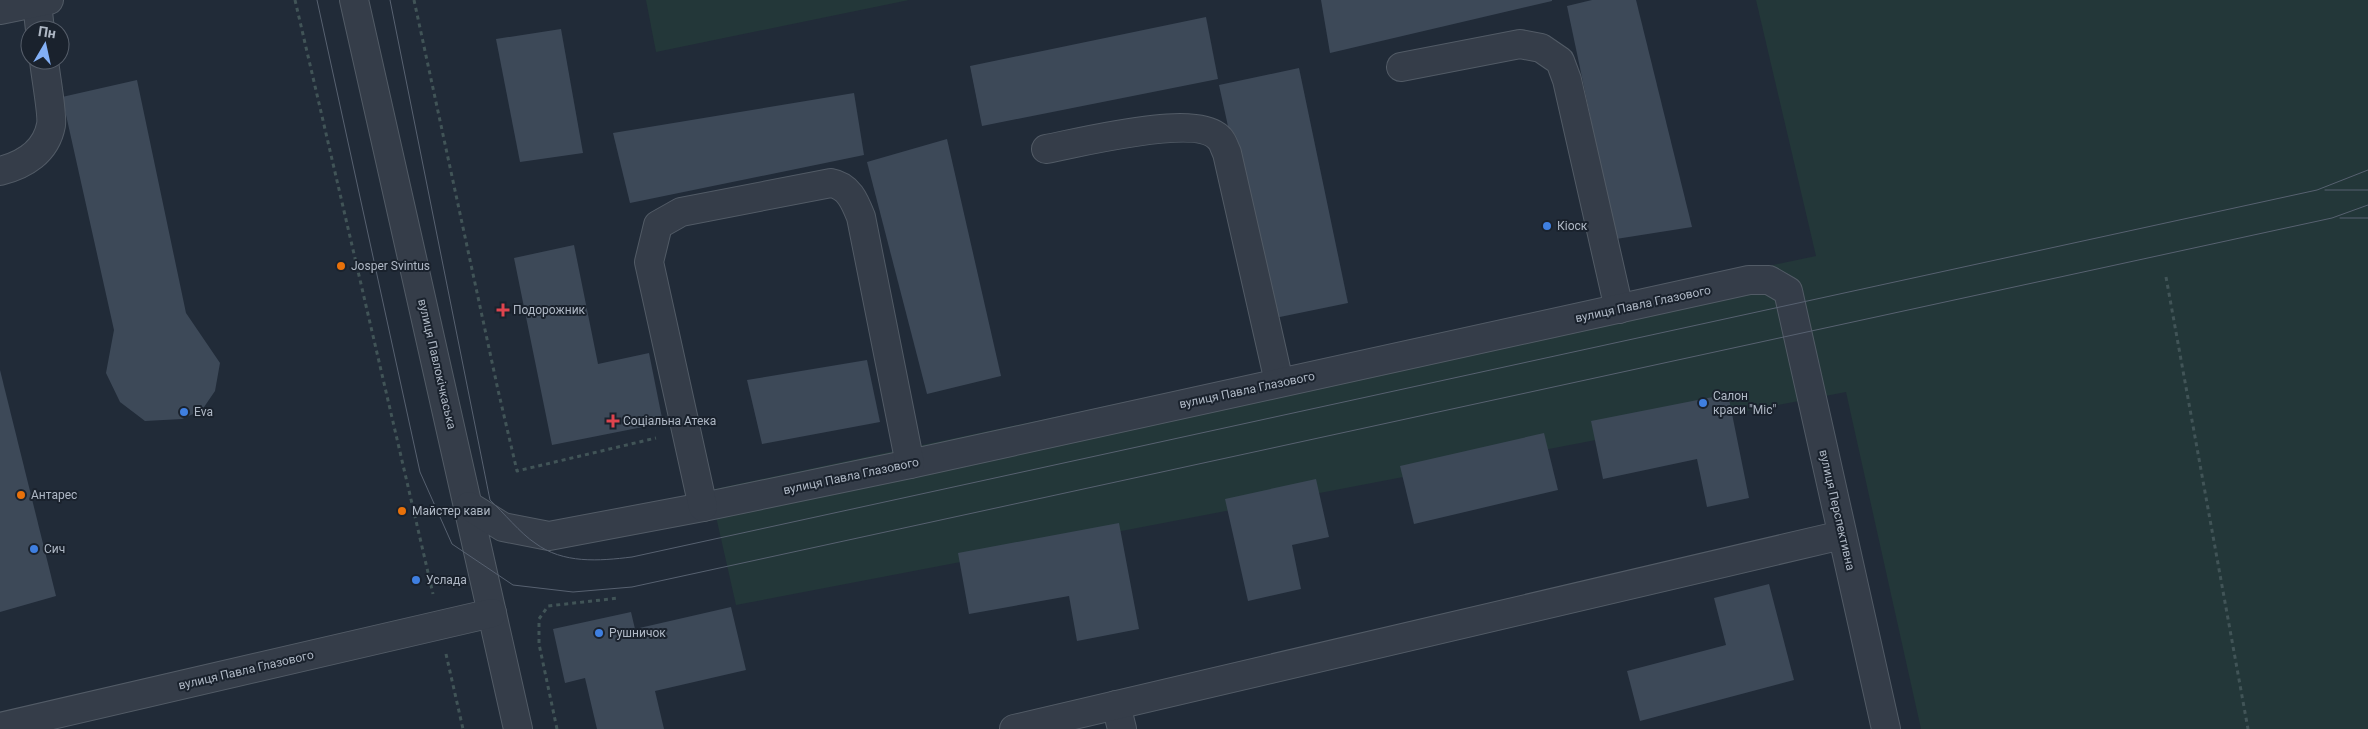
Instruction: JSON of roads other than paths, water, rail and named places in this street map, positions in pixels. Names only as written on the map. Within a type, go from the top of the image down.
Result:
[{"type":"street","name":"вулиця Павлокічкаська","points":[[354,0],[518,729]]},
{"type":"street","points":[[0,10],[43,1],[41,20]]},
{"type":"street","points":[[1400,68],[1520,44],[1541,48],[1560,61],[1567,80],[1619,309]]},
{"type":"street","points":[[0,171],[17,167],[38,153],[51,125],[45,70]]},
{"type":"street","points":[[1046,148],[1178,127],[1206,131],[1220,138],[1226,153],[1279,382]]},
{"type":"street","points":[[703,507],[649,262],[658,225],[681,212],[831,183],[838,184],[848,192],[861,217],[910,464]]},
{"type":"street","name":"вулиця Павла Глазового","points":[[469,506],[503,527],[549,536],[703,507],[910,464],[1748,280],[1769,280],[1788,291]]},
{"type":"street","name":"вулиця Перспективна","points":[[1788,291],[1886,729]]},
{"type":"street","points":[[1014,729],[1119,717],[1842,535]]},
{"type":"street","name":"вулиця Павла Глазового","points":[[0,727],[492,613]]},
{"type":"tram line","points":[[317,0],[420,472],[452,544],[513,585],[573,592],[632,587],[2332,218],[2368,205]]},
{"type":"tram line","points":[[390,0],[490,500],[518,529],[535,543],[557,555],[569,558],[594,560],[632,557],[2317,190],[2368,170]]},
{"type":"tram line","points":[[2325,190],[2368,190]]},
{"type":"tram line","points":[[2340,218],[2368,218]]},
{"type":"place","name":"Кіоск","points":[[1547,226]]},
{"type":"place","name":"Josper Svintus","points":[[341,266]]},
{"type":"place","name":"Подорожник","points":[[503,310]]},
{"type":"place","name":"Салон краси \"Міс\"","points":[[1703,403]]},
{"type":"place","name":"Eva","points":[[184,412]]},
{"type":"place","name":"Соціальна Атека","points":[[613,421]]},
{"type":"place","name":"Антарес","points":[[21,495]]},
{"type":"place","name":"Майстер кави","points":[[402,511]]},
{"type":"place","name":"Сич","points":[[34,549]]},
{"type":"place","name":"Услада","points":[[416,580]]},
{"type":"place","name":"Рушничок","points":[[599,633]]}]
